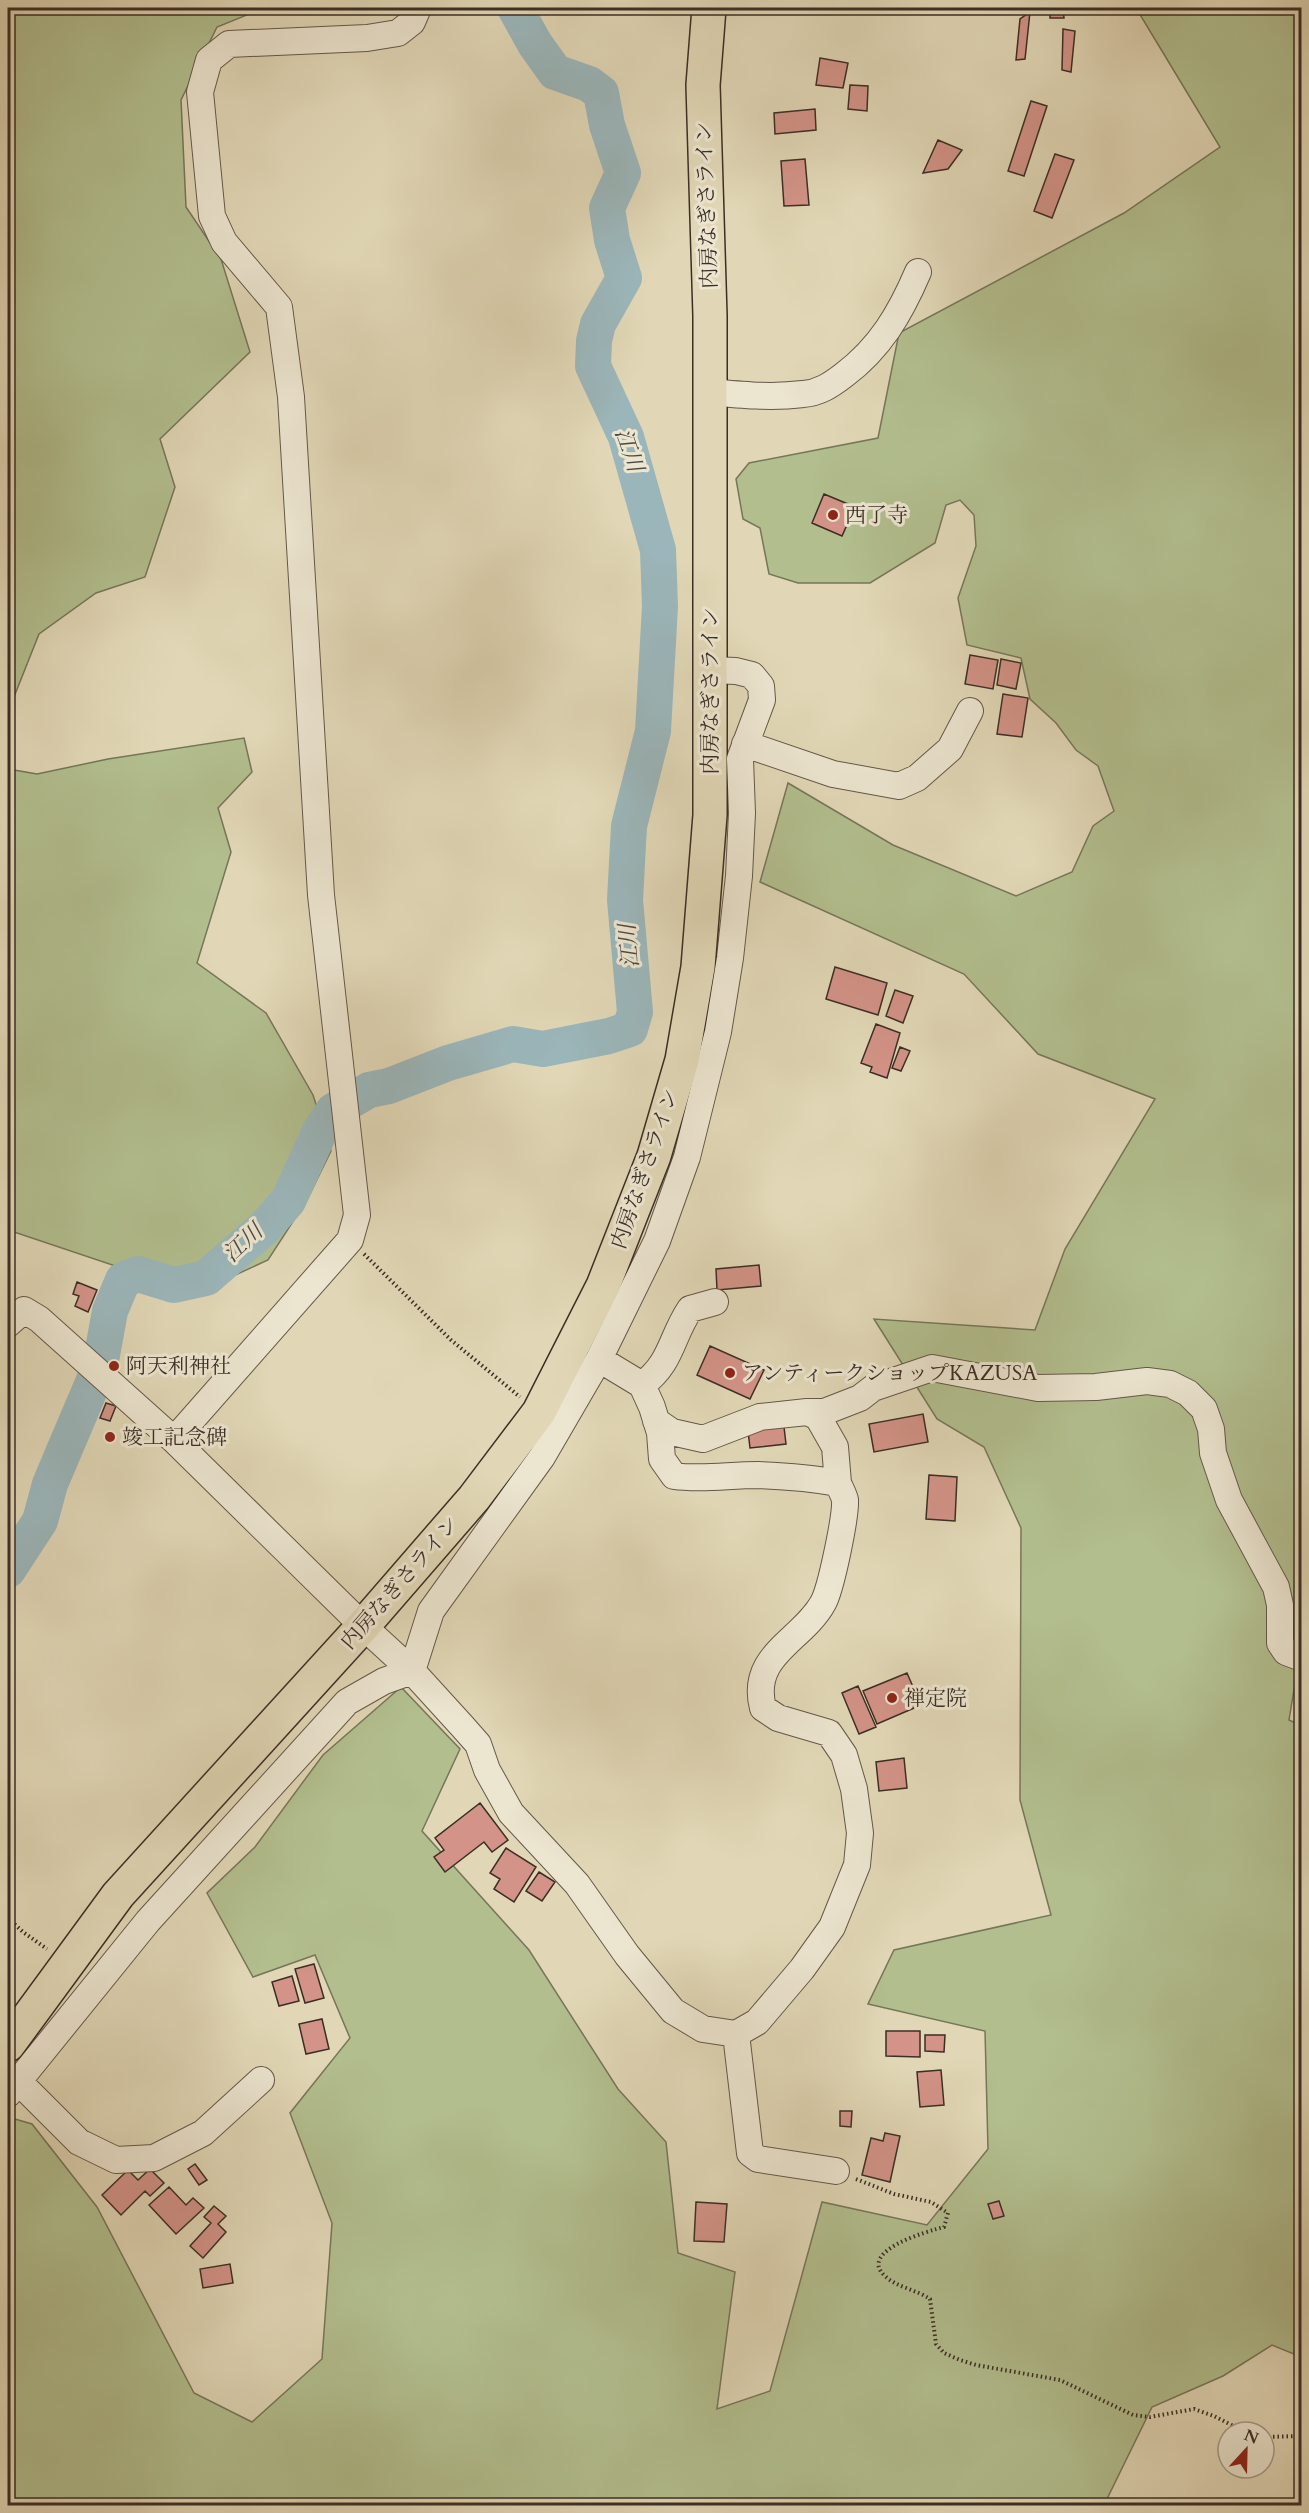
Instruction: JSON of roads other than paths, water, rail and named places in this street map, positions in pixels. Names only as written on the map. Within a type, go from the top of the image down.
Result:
[{"type":"highway","name":"内房なぎさライン","points":[[688,8],[703,85]]},
{"type":"highway","name":"内房なぎさライン","points":[[8,2045],[118,1895],[363,1626],[474,1498],[539,1412],[603,1286],[654,1156],[682,1060],[698,968],[710,815],[711,316],[703,85],[709,8]]},
{"type":"street","points":[[174,1440],[350,1240],[357,1215],[321,895],[291,397],[283,328],[279,307],[224,242],[212,216],[200,92],[209,60],[229,44],[367,38],[398,33],[412,22],[418,8]]},
{"type":"street","points":[[711,392],[749,395],[804,394],[827,388],[862,361],[884,338],[906,300],[918,272]]},
{"type":"street","points":[[412,1671],[431,1611],[542,1457],[599,1359],[657,1241],[687,1157],[703,1100],[718,1032],[735,917],[742,813],[740,759],[762,700],[761,686],[752,675],[710,670]]},
{"type":"street","points":[[745,744],[833,774],[899,786],[917,778],[950,749],[970,711]]},
{"type":"street","points":[[642,1385],[664,1364],[690,1309],[715,1302]]},
{"type":"street","points":[[8,1324],[24,1311],[39,1319],[174,1440],[363,1626],[412,1671],[478,1744],[487,1770],[511,1813],[577,1884],[627,1955],[673,2011],[703,2029],[736,2034],[757,2022],[802,1969],[832,1927],[857,1865],[860,1833],[854,1789],[844,1755],[828,1733],[778,1718],[764,1708],[760,1694],[764,1674],[775,1654],[802,1629],[823,1604],[827,1594],[845,1499],[838,1483],[835,1447],[818,1417],[807,1412]]},
{"type":"street","points":[[599,1359],[642,1385],[656,1421],[662,1459],[674,1476],[695,1479],[757,1475],[838,1483]]},
{"type":"street","points":[[656,1421],[672,1432],[703,1439],[760,1417],[824,1412],[860,1398],[873,1388],[932,1368],[1038,1388],[1096,1387],[1147,1381],[1170,1384],[1188,1393],[1204,1409],[1211,1429],[1213,1453],[1229,1500],[1276,1587],[1280,1605],[1280,1643],[1286,1652],[1302,1659]]},
{"type":"street","points":[[261,2080],[203,2133],[154,2158],[116,2160],[79,2142],[12,2087],[148,1921],[347,1702],[384,1682],[412,1671]]},
{"type":"street","points":[[736,2034],[750,2153],[758,2159],[836,2171]]},
{"type":"waterway","name":"江川","points":[[8,1570],[40,1521],[50,1484],[100,1366],[110,1311],[123,1280],[138,1274],[174,1285],[206,1278],[264,1228],[288,1201],[320,1131],[333,1111],[369,1090],[389,1086],[448,1063],[513,1044],[543,1049],[609,1036],[630,1029],[635,1012],[625,900],[629,826],[653,731],[660,606],[658,550],[626,437],[593,366],[594,341],[598,324],[624,278],[612,240],[607,208],[623,173],[607,125],[601,93],[589,84],[555,72],[535,44],[515,8]]},
{"type":"place","name":"西了寺","points":[[833,515]]},
{"type":"place","name":"阿天利神社","points":[[114,1366]]},
{"type":"place","name":"アンティークショップKAZUSA","points":[[730,1373]]},
{"type":"place","name":"竣工記念碑","points":[[110,1437]]},
{"type":"place","name":"禅定院","points":[[892,1698]]}]
